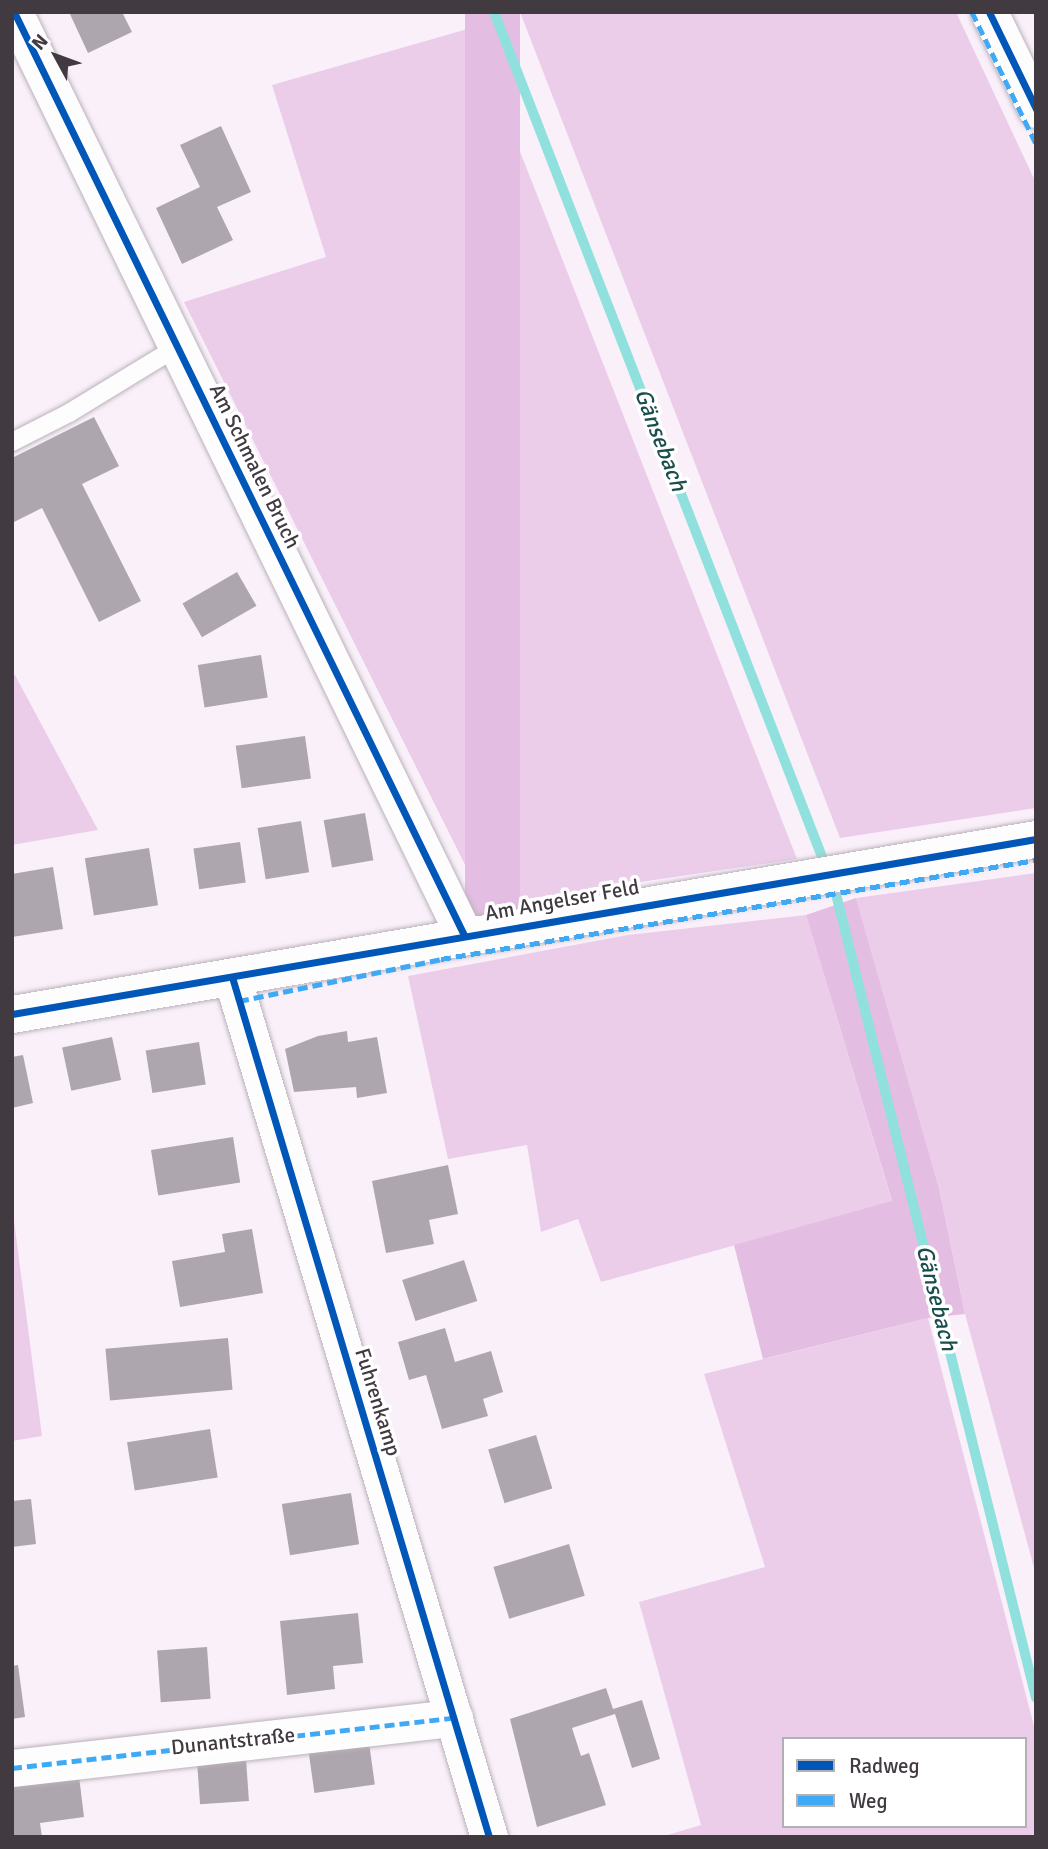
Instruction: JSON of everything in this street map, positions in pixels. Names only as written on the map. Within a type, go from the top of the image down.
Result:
[{"type":"street","name":"Am Schmalen Bruch","points":[[14,12],[464,935]]},
{"type":"street","points":[[989,12],[1036,109]]},
{"type":"street","name":"Am Angelser Feld","points":[[12,1014],[1036,839]]},
{"type":"street","name":"Fuhrenkamp","points":[[232,977],[489,1837]]},
{"type":"street","name":"Dunantstraße","points":[[12,1768],[454,1718]]},
{"type":"lane","points":[[12,442],[69,414],[177,347]]},
{"type":"shaded area","points":[[465,12],[520,12],[520,922],[465,922]]},
{"type":"shaded area","points":[[520,12],[956,12],[1036,183],[1036,808],[840,838]]},
{"type":"shaded area","points":[[471,28],[797,859],[485,905],[184,302],[326,257],[272,85]]},
{"type":"shaded area","points":[[12,675],[15,675],[98,830],[12,845]]},
{"type":"shaded area","points":[[1036,873],[1036,1575],[965,1314],[939,1188],[856,898]]},
{"type":"shaded area","points":[[856,898],[939,1188],[965,1314],[928,1318],[763,1359],[734,1245],[892,1201],[806,915]]},
{"type":"shaded area","points":[[806,915],[892,1202],[601,1282],[578,1219],[541,1232],[527,1145],[448,1159],[408,976],[628,935]]},
{"type":"shaded area","points":[[12,1205],[42,1436],[12,1441]]},
{"type":"shaded area","points":[[928,1318],[1036,1734],[1036,1837],[661,1837],[701,1825],[639,1602],[765,1567],[704,1374]]},
{"type":"building","points":[[69,12],[122,12],[132,32],[88,53]]},
{"type":"building","points":[[221,126],[251,192],[217,207],[233,240],[182,264],[156,208],[200,187],[180,145]]},
{"type":"building","points":[[94,417],[119,466],[82,484],[141,601],[99,622],[42,508],[12,523],[12,458]]},
{"type":"building","points":[[237,572],[256,606],[202,637],[182,604]]},
{"type":"building","points":[[261,655],[268,697],[205,707],[198,665]]},
{"type":"building","points":[[305,736],[311,779],[242,788],[236,746]]},
{"type":"building","points":[[365,813],[373,860],[332,868],[324,820]]},
{"type":"building","points":[[301,821],[309,872],[266,879],[258,828]]},
{"type":"building","points":[[240,842],[246,883],[199,889],[193,849]]},
{"type":"building","points":[[149,848],[158,905],[94,915],[85,858]]},
{"type":"building","points":[[53,867],[63,929],[12,937],[12,874]]},
{"type":"building","points":[[347,1031],[348,1042],[377,1037],[387,1093],[357,1098],[356,1087],[294,1092],[285,1049],[318,1036]]},
{"type":"building","points":[[112,1037],[121,1080],[71,1091],[62,1048]]},
{"type":"building","points":[[199,1042],[206,1084],[152,1093],[146,1050]]},
{"type":"building","points":[[23,1055],[33,1103],[12,1108],[12,1057]]},
{"type":"building","points":[[233,1137],[240,1182],[158,1195],[151,1150]]},
{"type":"building","points":[[448,1165],[458,1214],[429,1220],[434,1244],[386,1253],[372,1181]]},
{"type":"building","points":[[252,1229],[263,1293],[180,1307],[172,1261],[225,1252],[222,1234]]},
{"type":"building","points":[[464,1260],[477,1301],[415,1321],[402,1280]]},
{"type":"building","points":[[445,1328],[455,1362],[491,1351],[503,1392],[483,1399],[488,1416],[442,1429],[426,1375],[409,1380],[398,1342]]},
{"type":"building","points":[[228,1338],[233,1390],[110,1401],[105,1349]]},
{"type":"building","points":[[210,1429],[218,1477],[135,1491],[127,1442]]},
{"type":"building","points":[[536,1435],[552,1489],[505,1503],[488,1450]]},
{"type":"building","points":[[351,1493],[359,1544],[290,1555],[282,1504]]},
{"type":"building","points":[[31,1499],[36,1544],[12,1547],[12,1501]]},
{"type":"building","points":[[569,1544],[585,1596],[509,1619],[493,1567]]},
{"type":"building","points":[[358,1613],[363,1663],[333,1666],[335,1689],[287,1695],[280,1621]]},
{"type":"building","points":[[207,1647],[211,1699],[161,1702],[157,1650]]},
{"type":"building","points":[[18,1665],[25,1717],[12,1719],[12,1666]]},
{"type":"building","points":[[606,1688],[613,1709],[642,1700],[660,1759],[632,1768],[615,1714],[572,1728],[581,1756],[589,1753],[606,1805],[537,1827],[510,1719]]},
{"type":"building","points":[[369,1743],[375,1785],[314,1793],[309,1751]]},
{"type":"building","points":[[246,1759],[249,1801],[200,1804],[197,1762]]},
{"type":"building","points":[[79,1776],[84,1817],[40,1823],[42,1837],[12,1837],[12,1784]]},
{"type":"waterway","name":"Gänsebach","points":[[494,12],[826,867]]},
{"type":"waterway","name":"Gänsebach","points":[[837,898],[1036,1698]]},
{"type":"marked path","points":[[972,12],[1036,144]]},
{"type":"marked path","points":[[239,1001],[441,959],[1036,860]]},
{"type":"marked path","points":[[12,1768],[454,1718]]},
{"type":"cycle path","points":[[14,12],[464,935]]},
{"type":"cycle path","points":[[989,12],[1036,109]]},
{"type":"cycle path","points":[[12,1014],[1036,839]]},
{"type":"cycle path","points":[[232,977],[489,1837]]}]
